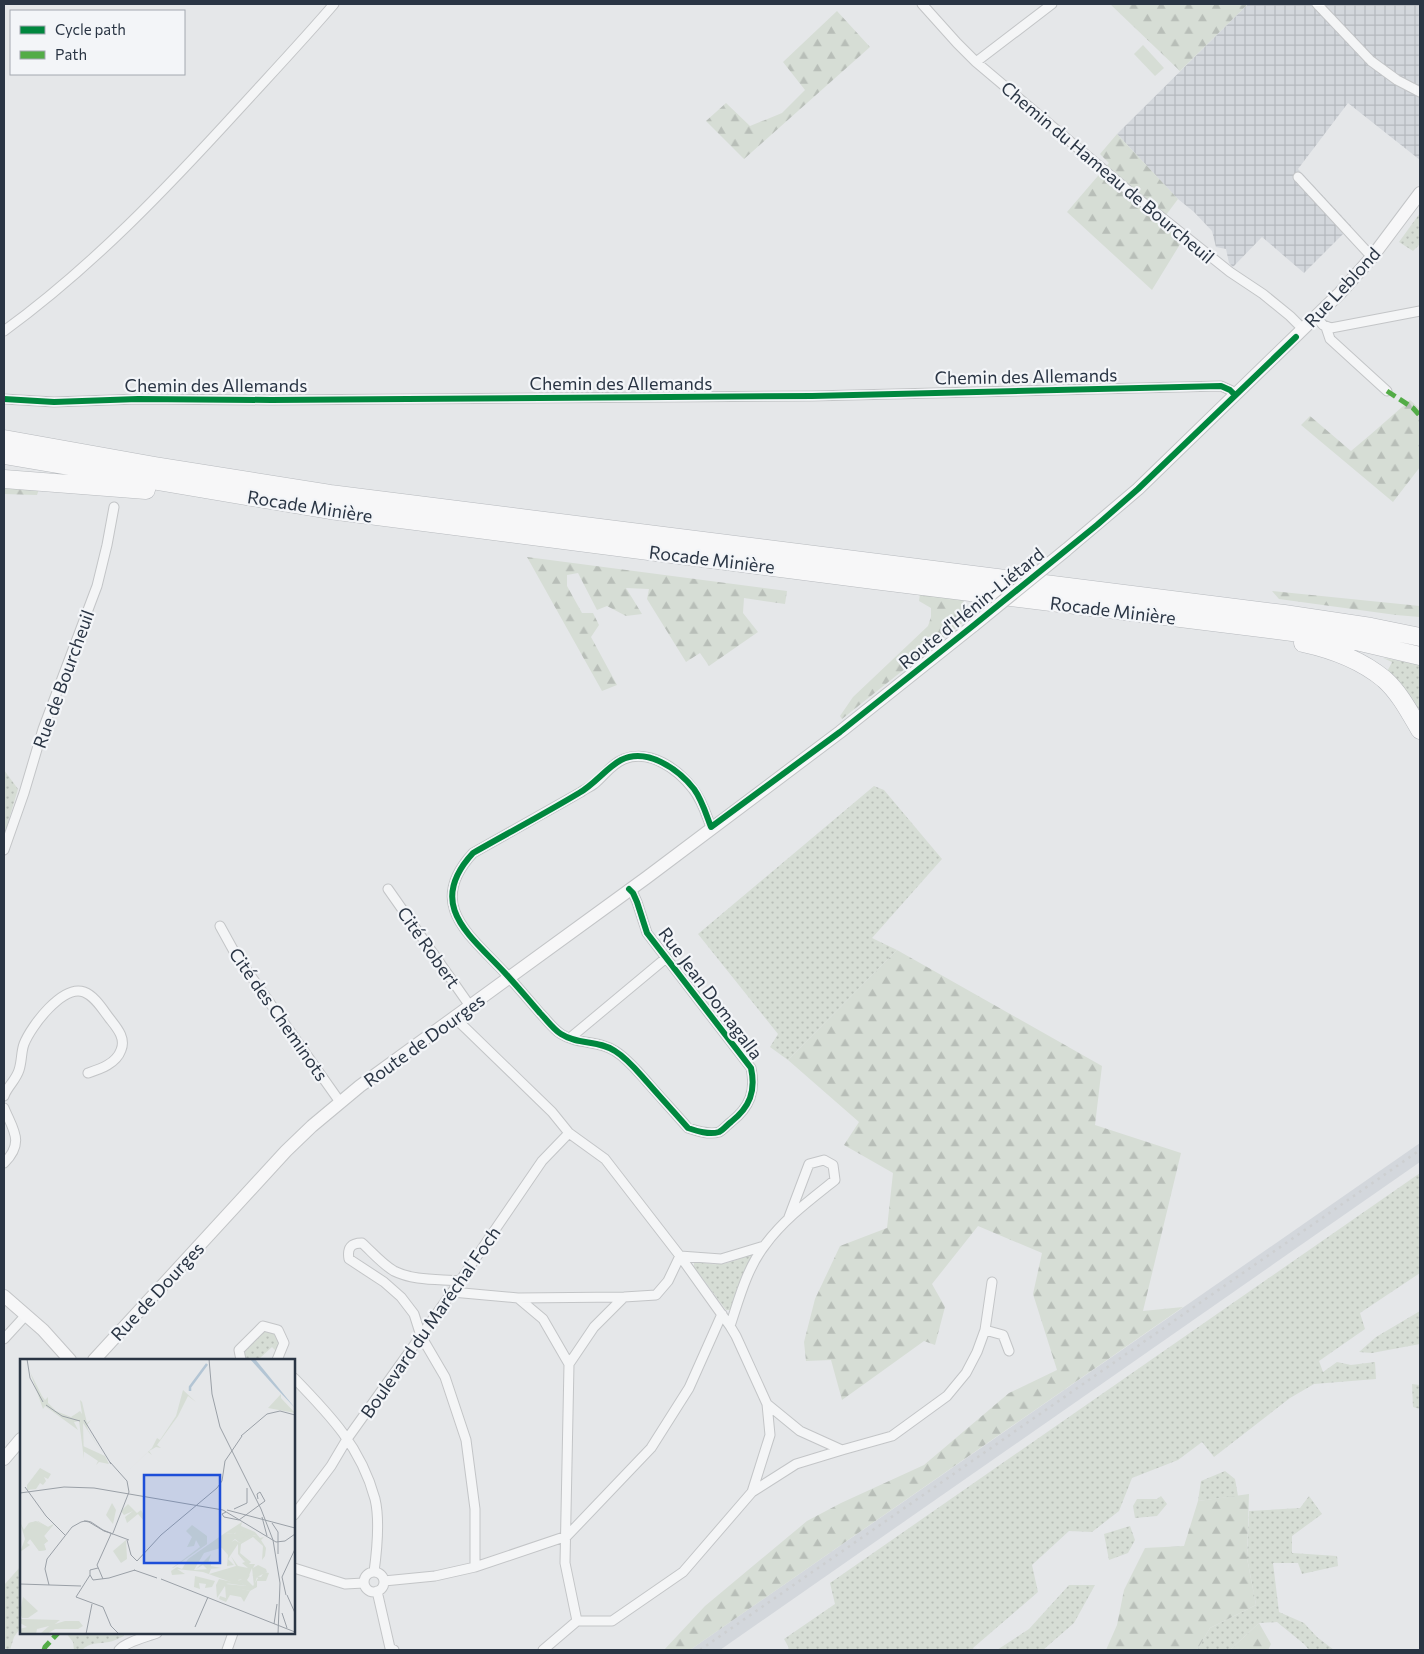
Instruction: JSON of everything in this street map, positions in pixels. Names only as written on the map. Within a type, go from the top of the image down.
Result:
[{"type":"highway","points":[[4,429],[136,457],[155,466]]},
{"type":"highway","name":"Rocade Minière","points":[[4,439],[155,466],[330,494],[1284,614],[1371,627],[1420,637]]},
{"type":"highway","name":"Rocade Minière","points":[[4,455],[330,510],[885,582],[1218,622],[1356,641],[1420,656]]},
{"type":"highway","points":[[4,479],[132,488],[330,510]]},
{"type":"highway","points":[[1284,614],[1330,614],[1420,625]]},
{"type":"highway","points":[[1218,622],[1237,632],[1307,644],[1330,650],[1352,660],[1385,680],[1403,703],[1420,730]]},
{"type":"main road","name":"Rue Leblond","points":[[1235,395],[1344,290],[1372,257],[1420,192]]},
{"type":"main road","name":"Route d'Hénin-Liétard","points":[[646,878],[711,827],[840,732],[1066,550],[1138,489],[1235,395]]},
{"type":"main road","name":"Route de Dourges","points":[[220,1222],[286,1151],[340,1102],[646,878]]},
{"type":"main road","name":"Rue de Dourges","points":[[95,1359],[220,1222]]},
{"type":"main road","points":[[4,1296],[43,1330],[69,1359]]},
{"type":"main road","points":[[4,1458],[20,1440]]},
{"type":"street","points":[[4,331],[80,271],[150,205],[334,4]]},
{"type":"street","name":"Chemin du Hameau de Bourcheuil","points":[[922,4],[956,43],[976,62],[1130,192],[1230,272],[1264,294],[1303,329]]},
{"type":"street","points":[[976,62],[1052,4]]},
{"type":"street","points":[[1317,4],[1371,61],[1398,80],[1420,92]]},
{"type":"street","points":[[1298,177],[1372,257]]},
{"type":"street","points":[[1326,327],[1331,328],[1420,311]]},
{"type":"street","points":[[1316,317],[1326,327],[1330,339],[1387,391]]},
{"type":"street","name":"Chemin des Allemands","points":[[4,399],[54,402],[802,396],[1221,386],[1230,390],[1235,395]]},
{"type":"street","name":"Rue de Bourcheuil","points":[[4,850],[24,793],[43,729],[97,586],[114,506]]},
{"type":"street","name":"Rue Jean Domagalla","points":[[629,890],[637,902],[647,933],[751,1068],[754,1082],[750,1101],[738,1117],[718,1132],[702,1133],[688,1128],[629,1062],[615,1051],[605,1046],[570,1038],[555,1030],[509,977],[483,952],[466,932],[456,915],[452,902],[452,889],[456,876],[464,862],[472,854],[594,784],[623,759],[635,756],[660,761],[683,778],[694,790],[704,807],[711,827]]},
{"type":"street","name":"Cité Robert","points":[[388,889],[470,1006]]},
{"type":"street","name":"Cité des Cheminots","points":[[220,926],[236,955],[340,1102]]},
{"type":"street","points":[[570,1038],[666,958]]},
{"type":"street","points":[[4,1096],[19,1069],[22,1048],[33,1028],[60,998],[74,991],[83,991],[93,997],[122,1036],[121,1051],[115,1060],[105,1068],[88,1073]]},
{"type":"street","points":[[454,1017],[552,1112],[569,1133],[605,1159],[680,1256],[730,1326],[767,1404],[770,1435],[752,1492]]},
{"type":"street","points":[[4,1108],[15,1129],[16,1146],[4,1163]]},
{"type":"street","name":"Boulevard du Maréchal Foch","points":[[295,1514],[331,1466],[347,1439],[460,1281],[542,1161],[569,1133]]},
{"type":"street","points":[[730,1326],[744,1283],[764,1246],[789,1218],[835,1180],[833,1165],[824,1160],[809,1164],[789,1218]]},
{"type":"street","points":[[460,1281],[411,1277],[394,1271],[362,1243],[350,1246],[348,1251],[349,1259],[384,1282],[414,1314],[421,1336],[446,1377],[466,1440],[475,1509],[475,1567]]},
{"type":"street","points":[[680,1256],[721,1259],[764,1246]]},
{"type":"street","points":[[452,1292],[518,1298],[656,1295],[668,1281],[680,1256]]},
{"type":"street","points":[[544,1650],[577,1620],[612,1621],[683,1572],[752,1492],[796,1464],[892,1436],[947,1396],[966,1372],[977,1352],[985,1330],[992,1282]]},
{"type":"street","points":[[577,1620],[565,1564],[570,1364],[594,1327],[624,1297]]},
{"type":"street","points":[[518,1298],[543,1320],[570,1364]]},
{"type":"street","points":[[4,1339],[26,1314]]},
{"type":"street","points":[[384,1581],[435,1576],[475,1567],[566,1536],[651,1448],[689,1388],[722,1314]]},
{"type":"street","points":[[241,1359],[239,1350],[263,1326],[278,1330],[284,1343],[277,1359]]},
{"type":"street","points":[[985,1330],[1004,1335],[1008,1351]]},
{"type":"street","points":[[295,1379],[337,1424],[357,1453],[375,1500],[378,1547],[374,1572]]},
{"type":"street","points":[[767,1404],[800,1431],[842,1450]]},
{"type":"street","points":[[295,1568],[345,1584],[364,1583]]},
{"type":"street","points":[[374,1572],[380,1574],[384,1581],[382,1589],[377,1592],[372,1592],[364,1583],[366,1576],[374,1572]]},
{"type":"street","points":[[377,1592],[391,1650]]},
{"type":"street","points":[[119,1650],[125,1645],[154,1634]]},
{"type":"street","points":[[227,1650],[233,1634]]},
{"type":"shaded area","points":[[1248,4],[1420,4],[1420,160],[1348,103],[1298,169],[1351,226],[1304,273],[1262,237],[1233,267],[1229,263],[1226,249],[1216,247],[1212,231],[1178,199],[1117,134]]},
{"type":"shaded area","points":[[1420,1143],[1420,1162],[720,1650],[690,1650]]},
{"type":"green space","points":[[1110,4],[1248,4],[1180,71]]},
{"type":"green space","points":[[837,11],[870,47],[744,159],[706,121],[726,103],[750,126],[782,113],[805,90],[783,62]]},
{"type":"green space","points":[[1143,45],[1164,68],[1155,76],[1134,54]]},
{"type":"green space","points":[[1117,134],[1178,199],[1160,223],[1182,241],[1152,290],[1067,212],[1109,163],[1100,154]]},
{"type":"green space","points":[[1420,213],[1420,244],[1413,251],[1399,242]]},
{"type":"green space","points":[[1410,400],[1420,409],[1420,467],[1393,502],[1301,425],[1310,416],[1351,451]]},
{"type":"green space","points":[[4,485],[39,489],[37,495],[4,494]]},
{"type":"green space","points":[[527,557],[787,591],[785,604],[744,598],[743,613],[758,632],[709,666],[700,653],[686,662],[647,599],[649,589],[626,588],[642,614],[626,616],[607,606],[597,610],[578,573],[567,575],[567,586],[582,613],[593,613],[599,625],[591,637],[617,685],[602,691]]},
{"type":"green space","points":[[1272,591],[1420,606],[1420,617],[1279,599]]},
{"type":"green space","points":[[920,594],[963,600],[971,616],[842,719],[840,716],[853,697],[928,626],[931,608],[919,601]]},
{"type":"green space","points":[[1383,658],[1420,664],[1420,713],[1387,672],[1392,662]]},
{"type":"green space","points":[[4,770],[18,789],[4,836]]},
{"type":"green space","points":[[874,786],[884,790],[942,859],[872,938],[897,950],[788,1060],[770,1047],[778,1034],[698,934]]},
{"type":"green space","points":[[897,950],[1102,1066],[1095,1125],[1181,1153],[1143,1311],[1183,1307],[690,1650],[664,1650],[705,1606],[807,1521],[841,1503],[924,1465],[1009,1393],[1057,1370],[1033,1294],[1042,1253],[978,1226],[932,1284],[945,1307],[935,1345],[924,1341],[842,1400],[831,1360],[806,1361],[804,1342],[815,1299],[840,1246],[887,1228],[893,1173],[844,1145],[859,1122],[788,1060]]},
{"type":"green space","points":[[1420,1173],[1420,1273],[1360,1313],[1365,1329],[1319,1361],[1323,1372],[1337,1362],[1351,1365],[1375,1362],[1376,1379],[1314,1384],[1290,1398],[1214,1457],[1202,1442],[1178,1460],[1132,1478],[1119,1511],[1092,1532],[1069,1531],[1032,1565],[1038,1592],[973,1648],[974,1650],[787,1650],[789,1648],[784,1639],[835,1604],[830,1583]]},
{"type":"green space","points":[[750,1253],[753,1255],[753,1258],[732,1310],[726,1310],[694,1267],[694,1263],[727,1263]]},
{"type":"green space","points":[[1420,1311],[1420,1344],[1372,1353],[1359,1352],[1376,1337]]},
{"type":"green space","points":[[265,1330],[276,1333],[279,1343],[277,1352],[272,1347],[261,1359],[243,1359],[243,1349]]},
{"type":"green space","points":[[1412,1384],[1420,1385],[1420,1409],[1413,1407]]},
{"type":"green space","points":[[1225,1471],[1235,1479],[1238,1496],[1198,1501],[1201,1481]]},
{"type":"green space","points":[[1249,1494],[1247,1558],[1256,1605],[1210,1628],[1197,1650],[1106,1650],[1117,1625],[1124,1590],[1145,1548],[1184,1546],[1198,1501]]},
{"type":"green space","points":[[1161,1496],[1167,1504],[1157,1516],[1135,1518],[1133,1506],[1137,1499],[1157,1499]]},
{"type":"green space","points":[[1309,1496],[1322,1514],[1292,1536],[1292,1553],[1337,1556],[1338,1566],[1302,1574],[1298,1563],[1273,1563],[1279,1612],[1304,1623],[1317,1637],[1334,1650],[1309,1650],[1277,1622],[1259,1623],[1230,1650],[1197,1650],[1210,1628],[1256,1605],[1247,1558],[1249,1511],[1300,1508]]},
{"type":"green space","points":[[1130,1526],[1135,1540],[1128,1553],[1109,1560],[1104,1534]]},
{"type":"green space","points":[[20,1567],[20,1628],[14,1637],[10,1650],[4,1650],[4,1585]]},
{"type":"green space","points":[[1069,1585],[1095,1585],[1074,1623],[1043,1650],[997,1650],[1029,1629]]},
{"type":"green space","points":[[1259,1623],[1271,1644],[1268,1650],[1230,1650]]},
{"type":"green space","points":[[67,1634],[124,1634],[124,1636],[111,1642],[91,1644],[82,1650],[74,1650],[73,1642]]},
{"type":"railway","points":[[700,1650],[1420,1150]]},
{"type":"marked path","points":[[1387,391],[1413,408],[1420,416]]},
{"type":"marked path","points":[[44,1650],[57,1634]]},
{"type":"cycle path","points":[[629,889],[637,902],[647,933],[751,1068],[753,1084],[750,1098],[738,1116],[719,1132],[707,1133],[688,1128],[637,1070],[620,1054],[602,1045],[574,1040],[561,1034],[553,1027],[478,946],[458,918],[453,904],[453,888],[459,872],[473,853],[579,793],[616,763],[631,757],[651,758],[680,774],[697,793],[711,827],[840,732],[1097,525],[1138,489],[1296,337]]},
{"type":"cycle path","points":[[4,399],[54,402],[138,399],[271,400],[812,396],[1221,386],[1230,390],[1235,395]]}]
